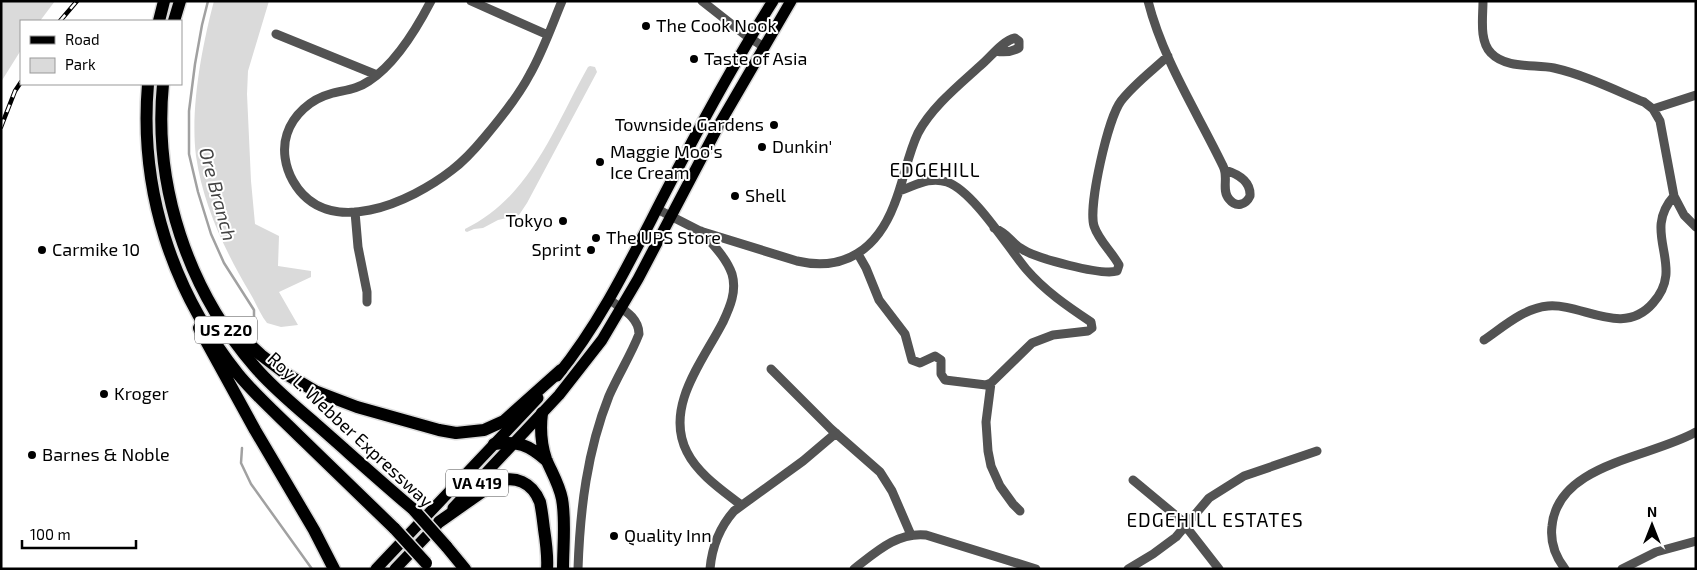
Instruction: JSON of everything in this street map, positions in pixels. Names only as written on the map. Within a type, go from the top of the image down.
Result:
[{"type":"highway","points":[[159,20],[164,1]]},
{"type":"highway","points":[[174,20],[180,1]]},
{"type":"highway","name":"Roy L. Webber Expressway","points":[[148,85],[146,130],[155,203],[166,244],[185,291],[208,331],[239,375],[267,405],[395,529],[429,566]]},
{"type":"highway","name":"Roy L. Webber Expressway","points":[[163,85],[162,145],[172,207],[190,263],[212,308],[240,350],[274,387],[413,509],[465,569]]},
{"type":"highway","points":[[185,291],[196,322],[207,345],[329,556],[339,569]]},
{"type":"highway","points":[[212,308],[261,355],[303,385],[357,407],[439,430],[456,433],[470,432],[494,426],[515,414],[561,370]]},
{"type":"highway","points":[[542,414],[540,432],[547,460],[559,485],[562,499],[563,569]]},
{"type":"highway","points":[[494,444],[515,443],[531,448],[547,460]]},
{"type":"highway","points":[[439,522],[496,482],[505,479],[518,480],[532,489],[540,504],[545,536],[547,569]]},
{"type":"highway","points":[[329,556],[334,569]]},
{"type":"main road","points":[[376,569],[546,389],[583,342],[610,300],[657,209],[773,1]]},
{"type":"main road","points":[[542,414],[585,364],[622,308],[670,216],[791,1]]},
{"type":"main road","name":"VA 419","points":[[395,569],[542,414]]},
{"type":"street","points":[[430,1],[412,35],[377,75],[361,86],[329,94],[308,104],[294,120],[287,134],[285,144],[286,160],[290,177],[312,204],[334,211],[355,212],[377,208],[418,193],[452,170],[465,159],[491,130],[516,97],[534,67],[562,1]]},
{"type":"street","points":[[471,1],[548,35]]},
{"type":"street","points":[[702,1],[764,47]]},
{"type":"street","points":[[1148,1],[1168,56],[1225,170]]},
{"type":"street","points":[[1484,1],[1483,39],[1489,50],[1500,60],[1567,72],[1644,102],[1653,108],[1660,121],[1674,196],[1684,215],[1696,227]]},
{"type":"street","points":[[276,34],[377,75]]},
{"type":"street","points":[[657,209],[700,231],[809,264],[836,263],[849,259],[858,254],[879,234],[894,206],[912,147],[928,118],[996,51]]},
{"type":"street","points":[[994,228],[1008,235],[1018,246],[1029,253],[1046,259],[1093,270],[1117,271],[1119,265],[1098,234],[1093,218],[1104,148],[1112,118],[1121,100],[1168,56]]},
{"type":"street","points":[[1653,108],[1696,95]]},
{"type":"street","points":[[858,254],[879,300],[905,334],[909,356],[912,360],[920,363],[936,356],[941,360],[941,374],[945,380],[986,385],[991,383],[1032,343],[1053,334],[1091,330],[1091,322],[1046,290],[1015,256],[975,204],[957,188],[946,182],[927,180],[899,191]]},
{"type":"street","points":[[1484,340],[1522,314],[1539,307],[1563,306],[1602,317],[1620,319],[1640,313],[1648,308],[1659,296],[1666,277],[1666,257],[1660,227],[1664,210],[1674,196]]},
{"type":"street","points":[[355,212],[358,247],[367,292],[367,302]]},
{"type":"street","points":[[700,231],[728,266],[732,274],[734,289],[728,312],[685,393],[681,409],[680,432],[687,453],[701,472],[741,505]]},
{"type":"street","points":[[578,569],[582,509],[593,448],[609,397],[638,334],[637,322],[610,300]]},
{"type":"street","points":[[771,369],[836,434],[863,456],[887,481],[911,535]]},
{"type":"street","points":[[991,383],[986,422],[988,451],[994,475],[1000,486],[1020,511]]},
{"type":"street","points":[[1565,569],[1556,554],[1552,542],[1552,522],[1560,504],[1576,483],[1593,472],[1678,441],[1696,432]]},
{"type":"street","points":[[710,569],[713,549],[719,532],[726,521],[741,505],[803,461],[836,434]]},
{"type":"street","points":[[1128,569],[1176,537],[1209,498],[1244,476],[1316,451]]},
{"type":"street","points":[[1132,480],[1186,526],[1219,569]]},
{"type":"street","points":[[854,569],[895,540],[911,535],[926,535],[1036,569]]},
{"type":"street","points":[[1622,569],[1656,552],[1696,541]]},
{"type":"green space","points":[[3,1],[55,1],[41,20],[20,20],[20,52],[1,82],[1,5]]},
{"type":"green space","points":[[214,1],[269,1],[248,71],[247,94],[251,181],[255,224],[279,236],[278,266],[311,271],[311,277],[279,292],[298,325],[281,327],[267,323],[265,320],[216,227],[199,174],[195,138],[196,98],[201,57]]},
{"type":"green space","points":[[590,66],[595,67],[597,72],[519,215],[498,220],[483,228],[465,231],[465,229],[488,215],[507,199],[524,180],[552,136]]},
{"type":"waterway","name":"Ore Branch","points":[[208,1],[195,64],[189,111],[189,154],[211,234],[224,263],[254,310],[254,325]]},
{"type":"waterway","name":"Ore Branch","points":[[242,448],[241,463],[251,484],[312,569]]},
{"type":"railway","points":[[61,20],[77,1]]},
{"type":"railway","points":[[1,127],[15,91],[20,84]]},
{"type":"place","name":"The Cook Nook","points":[[646,26]]},
{"type":"place","name":"Taste of Asia","points":[[694,59]]},
{"type":"place","name":"Townside Gardens","points":[[774,125]]},
{"type":"place","name":"Dunkin'","points":[[762,147]]},
{"type":"place","name":"Maggie Moo's Ice Cream","points":[[600,162]]},
{"type":"place","name":"Shell","points":[[735,196]]},
{"type":"place","name":"Tokyo","points":[[563,221]]},
{"type":"place","name":"The UPS Store","points":[[596,238]]},
{"type":"place","name":"Carmike 10","points":[[42,250]]},
{"type":"place","name":"Sprint","points":[[591,250]]},
{"type":"place","name":"Kroger","points":[[104,394]]},
{"type":"place","name":"Barnes & Noble","points":[[32,455]]},
{"type":"place","name":"Quality Inn","points":[[614,536]]},
{"type":"district","name":"EDGEHILL","points":[[935,170]]},
{"type":"district","name":"EDGEHILL ESTATES","points":[[1215,520]]}]
